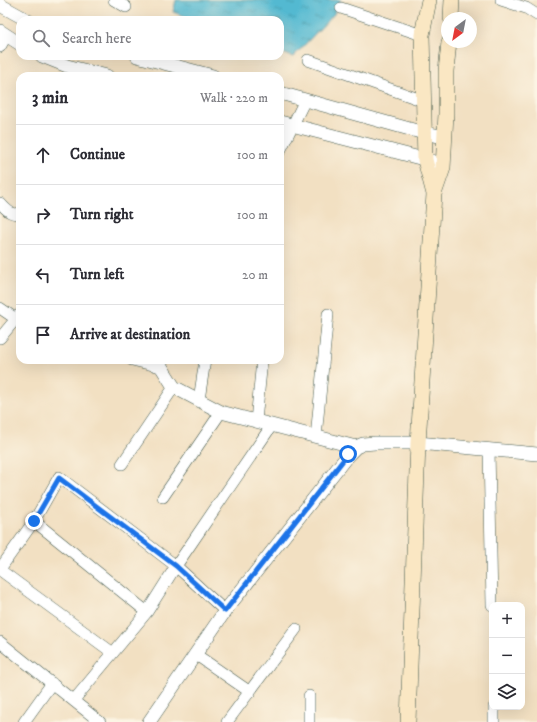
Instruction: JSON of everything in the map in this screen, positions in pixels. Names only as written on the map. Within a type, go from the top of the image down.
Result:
[{"type":"main road","points":[[428,0],[422,35],[424,133],[425,160],[434,194]]},
{"type":"main road","points":[[451,12],[452,0]]},
{"type":"main road","points":[[408,722],[418,443],[434,194],[444,164],[446,71],[448,48]]},
{"type":"street","points":[[114,0],[126,7]]},
{"type":"street","points":[[501,0],[526,8],[537,15]]},
{"type":"street","points":[[0,6],[19,16]]},
{"type":"street","points":[[341,8],[422,35]]},
{"type":"street","points":[[2,38],[16,43]]},
{"type":"street","points":[[52,60],[91,72]]},
{"type":"street","points":[[152,60],[198,72]]},
{"type":"street","points":[[308,60],[424,101]]},
{"type":"street","points":[[284,94],[424,133],[445,137]]},
{"type":"street","points":[[305,100],[286,123],[444,164]]},
{"type":"street","points":[[0,203],[12,214],[16,215]]},
{"type":"street","points":[[0,308],[16,315]]},
{"type":"street","points":[[316,437],[328,314]]},
{"type":"street","points":[[0,338],[16,318]]},
{"type":"street","points":[[160,364],[174,387],[221,412],[356,447]]},
{"type":"street","points":[[199,400],[204,364]]},
{"type":"street","points":[[256,421],[262,364]]},
{"type":"street","points":[[122,464],[174,387]]},
{"type":"street","points":[[163,496],[221,412]]},
{"type":"street","points":[[74,700],[147,612],[176,566],[272,425]]},
{"type":"street","points":[[149,722],[225,611],[348,454],[356,447],[363,444],[375,443],[418,443],[537,454]]},
{"type":"street","points":[[489,449],[492,602]]},
{"type":"street","points":[[113,653],[0,569],[34,521],[59,478],[176,566],[225,611]]},
{"type":"street","points":[[34,521],[147,612]]},
{"type":"street","points":[[227,722],[296,629]]},
{"type":"street","points":[[0,642],[74,700],[94,720]]},
{"type":"street","points":[[196,654],[250,692]]},
{"type":"street","points":[[24,722],[52,683]]},
{"type":"street","points":[[309,696],[309,722]]},
{"type":"street","points":[[494,710],[494,722]]},
{"type":"water","points":[[176,0],[341,0],[334,14],[293,57],[284,54],[284,16],[184,16],[173,12]]},
{"type":"route","points":[[34,521],[59,478],[176,566],[225,611],[348,454]]}]
